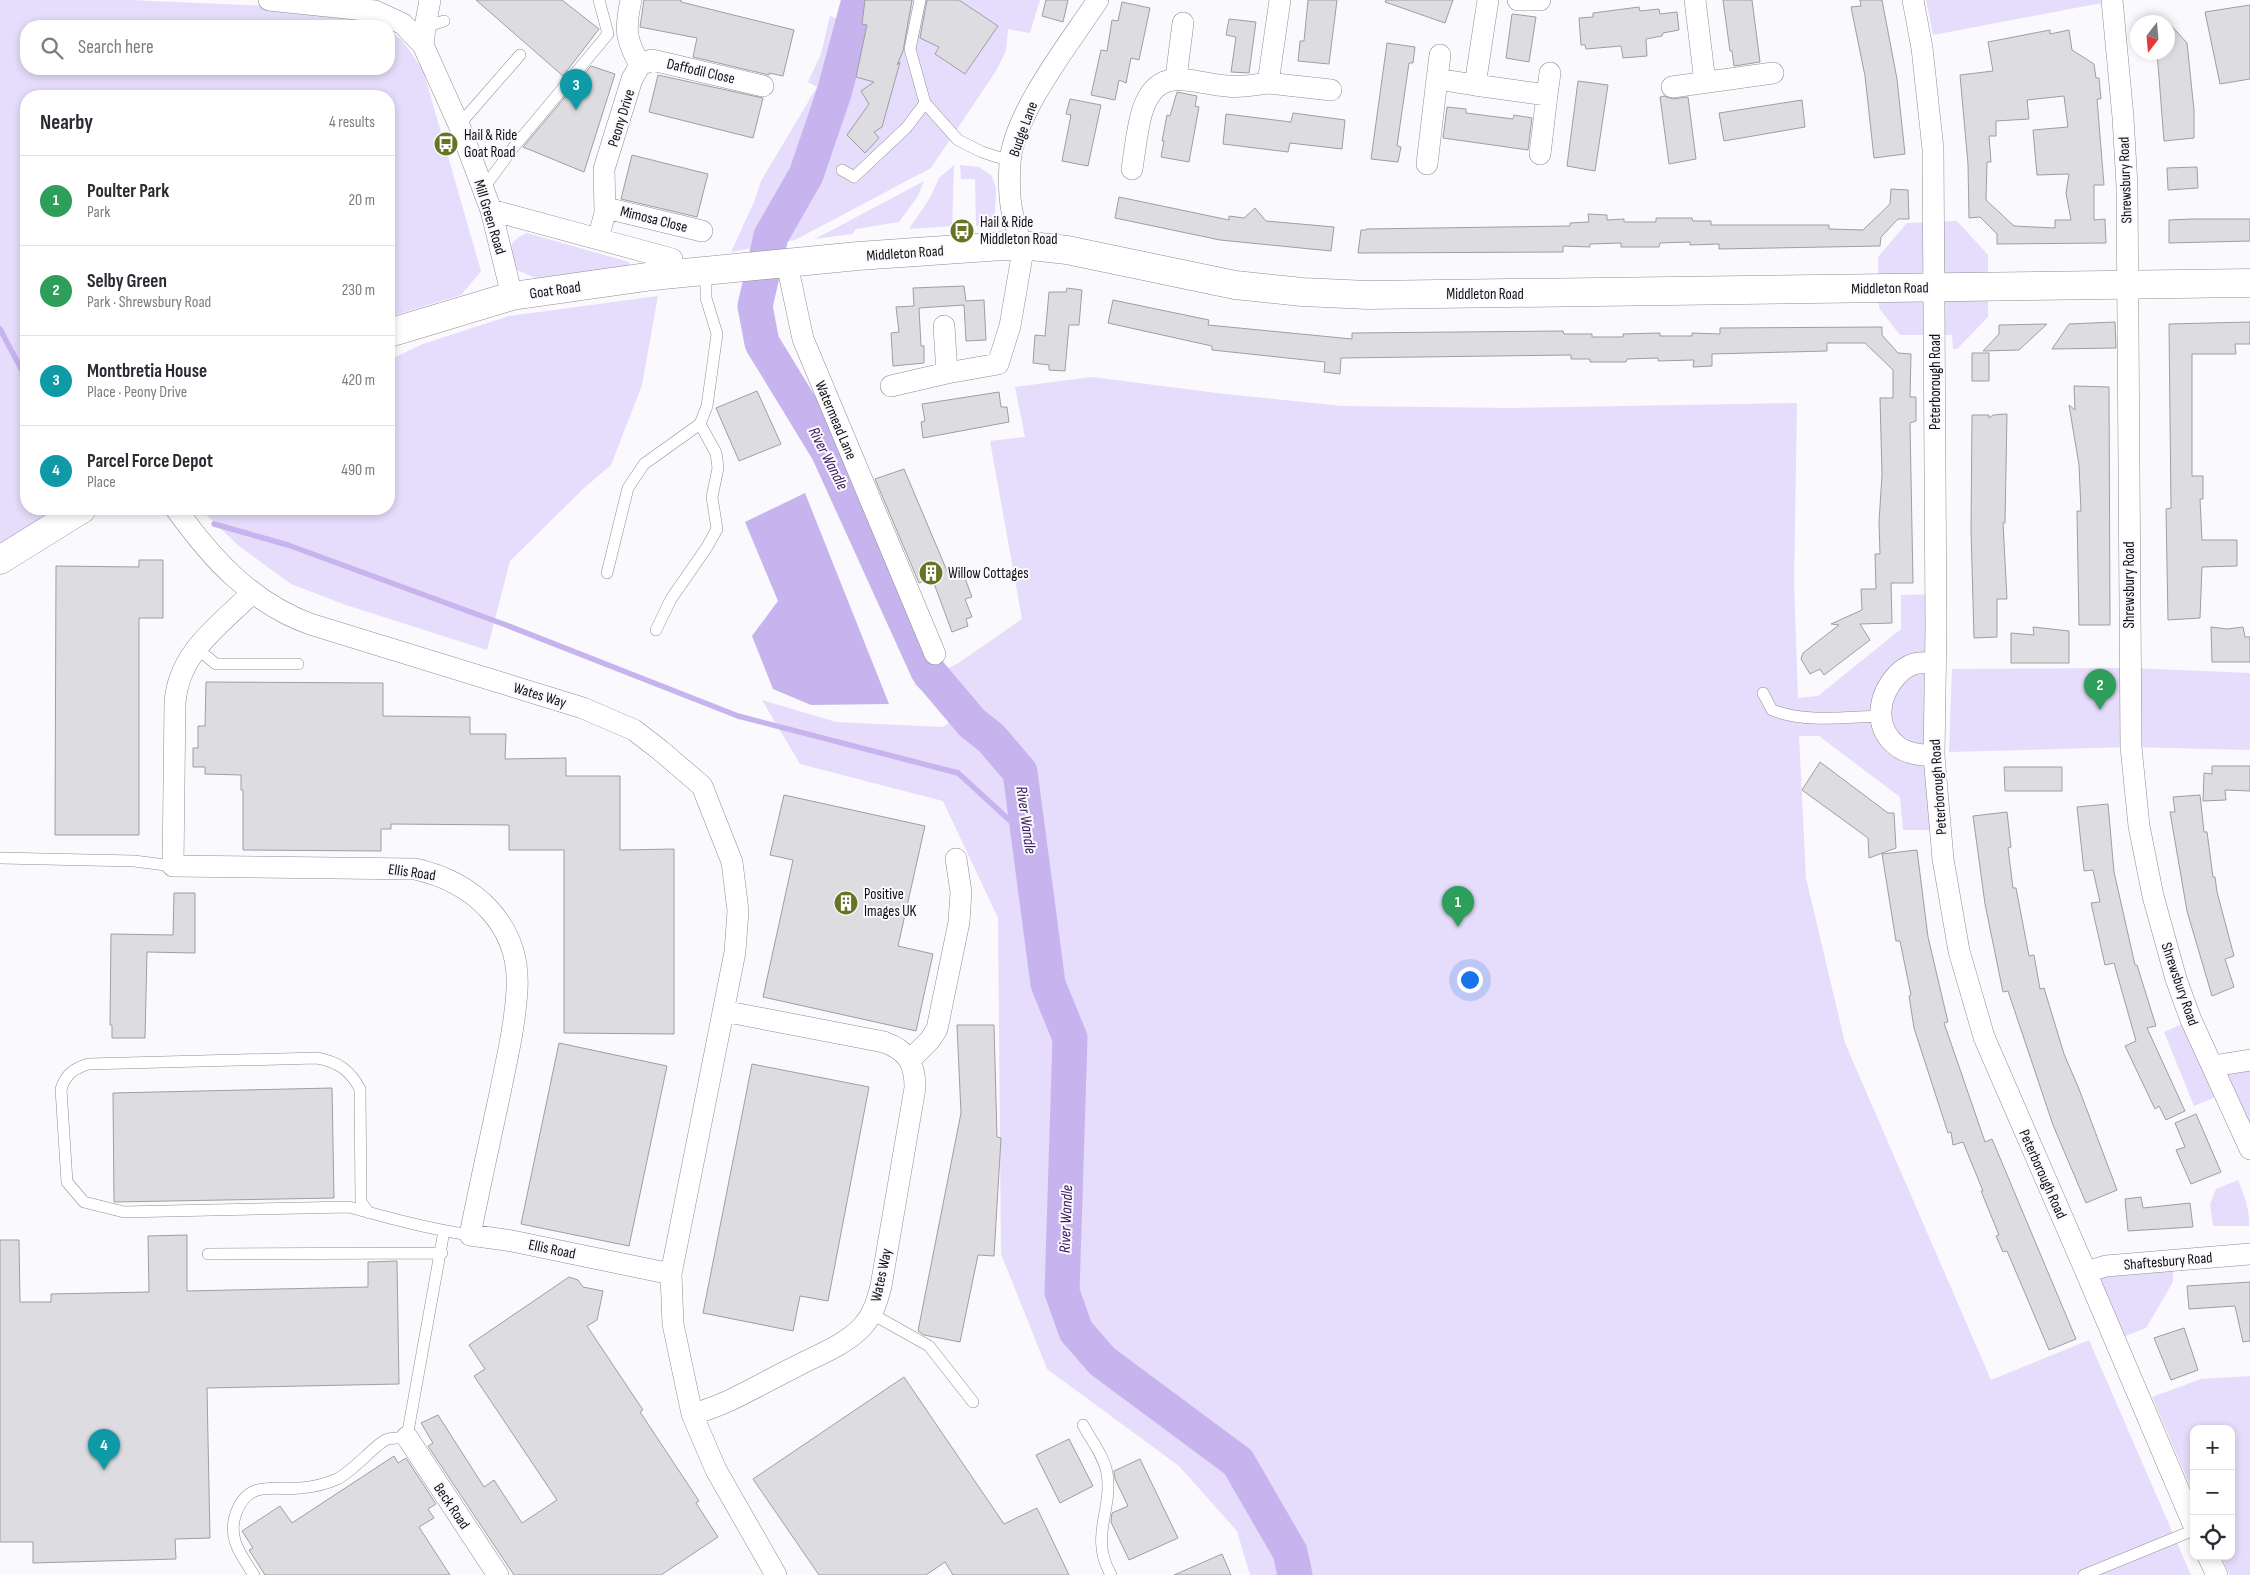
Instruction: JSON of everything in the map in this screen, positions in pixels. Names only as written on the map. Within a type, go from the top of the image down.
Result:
[{"type":"street","name":"Mill Green Road","points":[[269,0],[314,2],[375,11],[394,20]]},
{"type":"street","points":[[430,0],[431,31]]},
{"type":"street","points":[[631,0],[626,22],[629,47],[640,65]]},
{"type":"street","name":"Budge Lane","points":[[1022,246],[1013,214],[1010,161],[1027,108],[1098,0]]},
{"type":"street","points":[[1268,82],[1280,0]]},
{"type":"street","points":[[1475,85],[1488,0]]},
{"type":"street","points":[[1518,0],[1540,0]]},
{"type":"street","points":[[1695,0],[1705,82]]},
{"type":"street","name":"Peterborough Road","points":[[1913,0],[1922,48],[1933,149],[1935,287],[1934,756],[1943,859],[1959,951],[1984,1037],[2190,1519]]},
{"type":"street","name":"Shrewsbury Road","points":[[2112,0],[2123,127],[2129,284],[2130,718],[2137,806],[2151,888],[2162,932],[2191,1020],[2250,1149]]},
{"type":"street","name":"Mill Green Road","points":[[395,20],[431,31],[459,125],[491,210],[512,296]]},
{"type":"street","points":[[1176,78],[1183,22]]},
{"type":"street","points":[[1427,164],[1440,55]]},
{"type":"street","name":"Daffodil Close","points":[[640,65],[652,60],[762,86]]},
{"type":"street","name":"Peony Drive","points":[[598,239],[606,208],[604,169],[632,79],[640,65]]},
{"type":"street","points":[[1540,154],[1550,73]]},
{"type":"street","points":[[1672,87],[1773,73]]},
{"type":"street","points":[[1132,169],[1143,109],[1150,94],[1163,82],[1176,78],[1224,86],[1243,87],[1268,82],[1331,90]]},
{"type":"street","points":[[1437,79],[1547,95]]},
{"type":"street","name":"Mimosa Close","points":[[606,208],[702,231]]},
{"type":"street","points":[[491,210],[672,259]]},
{"type":"street","points":[[891,386],[998,364],[1010,326],[1022,246]]},
{"type":"street","name":"Middleton Road","points":[[716,270],[926,251],[1022,246],[1075,252],[1236,285],[1302,292],[1359,294],[1542,294],[2250,283]]},
{"type":"street","name":"Watermead Lane","points":[[787,264],[803,339],[935,654]]},
{"type":"street","name":"Goat Road","points":[[395,331],[512,296],[653,276],[716,270]]},
{"type":"street","points":[[944,326],[947,373]]},
{"type":"street","points":[[0,560],[72,515]]},
{"type":"street","name":"Wates Way","points":[[180,515],[201,544],[252,593],[279,611],[310,624],[583,708],[634,730],[702,786],[732,862],[738,911],[735,952],[671,1274],[673,1324],[692,1414],[716,1470],[776,1575]]},
{"type":"street","points":[[173,866],[176,688],[183,668],[196,648],[252,593]]},
{"type":"street","points":[[1934,756],[1916,754],[1898,747],[1887,734],[1880,716],[1882,699],[1890,684],[1903,669],[1919,662],[1935,664]]},
{"type":"street","points":[[723,1011],[884,1042],[897,1047],[910,1060],[930,1040],[937,1029],[958,922],[961,892],[956,859]]},
{"type":"street","name":"Ellis Road","points":[[173,866],[415,869],[454,881],[482,901],[495,916],[513,952],[517,989],[506,1064],[470,1235],[512,1241],[671,1274]]},
{"type":"street","name":"Wates Way","points":[[692,1414],[736,1397],[840,1343],[860,1329],[872,1314],[880,1286],[915,1088],[915,1078],[910,1060]]},
{"type":"street","points":[[2213,1066],[2250,1060]]},
{"type":"street","name":"Shaftesbury Road","points":[[2086,1272],[2106,1266],[2250,1254]]},
{"type":"street","name":"Beck Road","points":[[407,1437],[498,1575]]},
{"type":"street","points":[[2210,1560],[2217,1575]]},
{"type":"lane","points":[[483,189],[513,148],[608,34],[599,0]]},
{"type":"lane","points":[[920,0],[910,49],[925,103],[958,140],[982,152],[1010,161]]},
{"type":"lane","points":[[459,125],[520,55]]},
{"type":"lane","points":[[842,170],[854,177],[907,127],[925,103]]},
{"type":"lane","points":[[607,573],[628,488],[644,464],[700,424],[707,406],[717,334],[706,298],[716,270]]},
{"type":"lane","points":[[656,630],[671,599],[717,529],[712,497],[718,468],[716,453],[700,424]]},
{"type":"lane","points":[[196,648],[216,664],[298,664]]},
{"type":"lane","points":[[1763,693],[1772,710],[1784,715],[1800,718],[1880,716]]},
{"type":"lane","points":[[0,858],[134,861],[173,866]]},
{"type":"lane","points":[[370,1213],[361,1202],[360,1089],[354,1077],[332,1061],[317,1058],[88,1064],[74,1069],[65,1077],[61,1089],[67,1182],[84,1202],[124,1212],[349,1207],[370,1213],[444,1231],[470,1235]]},
{"type":"lane","points":[[254,1575],[235,1546],[233,1538],[233,1527],[237,1510],[242,1500],[250,1493],[267,1488],[300,1488],[328,1482],[351,1472],[386,1439],[407,1437],[442,1253],[444,1231]]},
{"type":"lane","points":[[208,1254],[442,1253]]},
{"type":"lane","points":[[872,1314],[929,1346],[974,1402]]},
{"type":"lane","points":[[1082,1425],[1103,1459],[1107,1473],[1107,1491],[1100,1547],[1111,1575]]},
{"type":"lane","points":[[2084,1575],[2190,1530]]},
{"type":"shaded area","points":[[0,0],[129,0],[270,6],[370,20],[20,20],[20,75],[395,75],[395,35],[402,40],[423,70],[481,271],[461,295],[395,315],[395,90],[20,90],[20,515],[49,515],[25,532],[0,544]]},
{"type":"shaded area","points":[[855,0],[1040,0],[1030,33],[1008,29],[1006,51],[996,71],[931,168],[795,240],[731,252],[754,202],[761,181],[817,87],[808,82],[821,54],[830,16],[838,19],[842,8],[853,10]]},
{"type":"shaded area","points":[[1926,0],[2106,0],[2107,2],[1933,35]]},
{"type":"shaded area","points":[[954,165],[952,226],[909,229],[930,198],[939,178]]},
{"type":"shaded area","points":[[960,165],[979,167],[991,175],[996,188],[995,213],[985,224],[976,226],[975,179],[961,179]]},
{"type":"shaded area","points":[[924,181],[918,196],[899,222],[856,229],[852,234],[815,239]]},
{"type":"shaded area","points":[[1957,221],[1988,255],[1988,317],[1957,349],[1953,349],[1952,335],[1900,335],[1879,308],[1878,257],[1907,223]]},
{"type":"shaded area","points":[[527,233],[629,262],[630,267],[536,278],[517,270],[511,252],[512,244],[515,240]]},
{"type":"shaded area","points":[[658,296],[642,385],[611,465],[583,489],[510,561],[487,650],[346,605],[291,584],[239,546],[206,515],[395,515],[395,357],[423,344],[509,316]]},
{"type":"shaded area","points":[[1092,377],[1341,406],[1512,408],[1797,403],[1794,583],[1798,698],[1818,696],[1901,629],[1901,595],[1936,594],[1940,830],[1903,830],[1900,797],[1819,736],[1799,736],[1806,878],[1845,1043],[1991,1380],[2089,1340],[2191,1575],[1250,1575],[1237,1531],[1179,1466],[1047,1369],[1001,1254],[998,918],[943,801],[800,764],[762,700],[836,722],[942,727],[955,720],[914,684],[957,664],[1022,619],[990,441],[1025,437],[1015,387]]},
{"type":"shaded area","points":[[805,493],[889,704],[811,705],[773,689],[752,636],[778,601],[745,522]]},
{"type":"shaded area","points":[[2130,668],[2250,673],[2250,750],[2131,747],[1949,752],[1952,669]]},
{"type":"shaded area","points":[[2191,1020],[2225,1093],[2194,1106],[2164,1032]]},
{"type":"shaded area","points":[[2250,1064],[2250,1133],[2220,1068]]},
{"type":"shaded area","points":[[2238,1180],[2248,1209],[2249,1226],[2213,1226],[2210,1204],[2216,1189]]},
{"type":"shaded area","points":[[2173,1260],[2173,1282],[2146,1328],[2115,1340],[2086,1272]]},
{"type":"shaded area","points":[[2250,1376],[2250,1575],[2230,1575],[2223,1560],[2235,1560],[2235,1425],[2190,1425],[2190,1486],[2152,1397],[2201,1379]]},
{"type":"building","points":[[476,0],[562,0],[599,29],[563,76]]},
{"type":"building","points":[[644,0],[681,0],[681,2],[794,30],[783,76],[769,73],[769,75],[693,57],[697,38],[640,27]]},
{"type":"building","points":[[865,0],[912,0],[903,51],[897,65],[900,62],[882,127],[874,132],[879,138],[865,153],[847,135],[869,104],[861,91],[874,82],[856,77],[867,25],[862,24]]},
{"type":"building","points":[[927,0],[959,0],[998,26],[965,74],[935,54],[939,47],[920,38]]},
{"type":"building","points":[[1046,0],[1068,0],[1063,22],[1042,16]]},
{"type":"building","points":[[1308,0],[1337,0],[1329,64],[1298,61],[1300,41],[1304,41]]},
{"type":"building","points":[[1386,0],[1453,0],[1445,23],[1385,2]]},
{"type":"building","points":[[1723,0],[1752,0],[1760,62],[1734,66]]},
{"type":"building","points":[[1860,0],[1882,0],[1897,79],[1905,154],[1874,158],[1865,76],[1851,7],[1861,6]]},
{"type":"building","points":[[1122,2],[1150,8],[1139,60],[1131,58],[1126,83],[1119,80],[1115,100],[1091,95],[1101,50],[1107,51],[1112,20],[1118,21]]},
{"type":"building","points":[[2250,5],[2250,79],[2220,84],[2205,12]]},
{"type":"building","points":[[1639,7],[1640,11],[1659,9],[1660,14],[1677,12],[1679,30],[1646,39],[1647,56],[1623,58],[1621,46],[1586,49],[1585,45],[1581,45],[1579,18],[1593,17],[1593,13]]},
{"type":"building","points":[[1512,14],[1536,17],[1529,62],[1506,58]]},
{"type":"building","points":[[1229,19],[1256,22],[1249,73],[1231,72],[1236,37],[1226,35]]},
{"type":"building","points":[[2050,30],[2050,34],[2069,30],[2072,50],[2094,64],[2096,78],[2099,78],[2101,99],[2097,99],[2104,185],[2094,185],[2094,220],[2105,219],[2106,243],[1997,244],[1997,234],[1980,217],[1969,218],[1968,164],[1960,75],[1993,71],[1988,42]],"holes":[[[2064,96],[2068,127],[2033,130],[2037,175],[2069,174],[2066,193],[2071,220],[2055,220],[2055,228],[2014,226],[1986,200],[1987,162],[1991,162],[1989,136],[1996,136],[1996,121],[2029,119],[2027,100]]]},
{"type":"building","points":[[2175,30],[2187,43],[2194,110],[2194,138],[2164,141],[2158,60],[2175,60]]},
{"type":"building","points":[[1387,43],[1415,47],[1413,63],[1409,63],[1397,146],[1401,147],[1398,162],[1371,159]]},
{"type":"building","points":[[591,66],[615,74],[584,172],[523,147]]},
{"type":"building","points":[[658,75],[763,98],[753,138],[649,112]]},
{"type":"building","points":[[1578,81],[1608,85],[1595,171],[1567,166]]},
{"type":"building","points":[[1177,92],[1197,96],[1195,106],[1199,107],[1189,162],[1161,157],[1167,115],[1170,116]]},
{"type":"building","points":[[1664,96],[1673,99],[1688,97],[1696,159],[1669,164],[1660,97]]},
{"type":"building","points":[[1070,99],[1101,105],[1088,166],[1062,161],[1071,115],[1066,114]]},
{"type":"building","points":[[1802,100],[1805,127],[1724,141],[1719,113]]},
{"type":"building","points":[[1447,107],[1466,109],[1466,113],[1513,119],[1514,115],[1532,118],[1528,150],[1443,138]]},
{"type":"building","points":[[1293,113],[1345,120],[1342,149],[1290,143],[1288,152],[1223,144],[1226,114],[1291,122]]},
{"type":"building","points":[[632,155],[708,174],[697,217],[621,199]]},
{"type":"building","points":[[2197,167],[2198,188],[2168,190],[2167,168]]},
{"type":"building","points":[[1891,189],[1908,190],[1909,219],[1898,219],[1881,237],[1880,246],[1719,249],[1719,244],[1690,245],[1690,242],[1660,243],[1659,247],[1621,247],[1621,243],[1590,244],[1590,247],[1563,246],[1563,252],[1358,253],[1361,230],[1366,229],[1570,226],[1570,223],[1589,222],[1588,214],[1607,215],[1607,220],[1624,219],[1624,222],[1656,222],[1656,218],[1692,218],[1693,221],[1711,221],[1711,225],[1829,225],[1829,229],[1863,230],[1890,204]]},
{"type":"building","points":[[1119,197],[1229,220],[1229,216],[1244,218],[1255,208],[1266,221],[1334,227],[1331,251],[1220,240],[1115,218]]},
{"type":"building","points":[[2250,219],[2250,241],[2169,243],[2169,220]]},
{"type":"building","points":[[964,286],[966,301],[984,300],[986,340],[966,341],[964,305],[919,308],[921,346],[924,346],[924,363],[893,366],[891,333],[899,332],[896,307],[914,306],[913,288]]},
{"type":"building","points":[[1067,288],[1082,290],[1079,325],[1069,325],[1065,371],[1049,370],[1049,365],[1033,363],[1035,335],[1045,336],[1049,292],[1066,292]]},
{"type":"building","points":[[1113,300],[1209,320],[1208,325],[1352,339],[1352,333],[1563,331],[1564,334],[1592,334],[1592,337],[1623,337],[1623,334],[1660,333],[1660,336],[1692,336],[1692,333],[1720,334],[1720,328],[1882,327],[1882,335],[1898,353],[1911,354],[1910,397],[1916,397],[1916,421],[1910,423],[1913,583],[1891,583],[1892,623],[1860,624],[1870,640],[1824,675],[1820,669],[1810,674],[1801,659],[1803,653],[1839,625],[1831,624],[1862,610],[1861,589],[1876,589],[1875,554],[1880,554],[1879,522],[1882,475],[1880,398],[1893,398],[1893,370],[1865,343],[1827,343],[1827,351],[1712,354],[1712,366],[1693,367],[1694,360],[1658,361],[1658,358],[1627,359],[1626,362],[1590,362],[1590,359],[1571,359],[1571,355],[1341,358],[1340,374],[1324,372],[1325,362],[1212,350],[1212,346],[1108,323]]},
{"type":"building","points":[[2115,322],[2116,348],[2052,349],[2069,324]]},
{"type":"building","points":[[2250,322],[2250,344],[2235,344],[2236,354],[2192,354],[2192,476],[2203,476],[2203,499],[2200,499],[2202,540],[2237,540],[2237,566],[2202,567],[2200,618],[2168,620],[2166,509],[2171,508],[2169,324]]},
{"type":"building","points":[[2047,324],[2019,350],[1983,351],[1999,334],[1999,325]]},
{"type":"building","points":[[1972,353],[1989,353],[1989,381],[1972,381]]},
{"type":"building","points":[[2074,386],[2109,387],[2110,625],[2079,625],[2077,511],[2081,511],[2079,465],[2069,405],[2075,410]]},
{"type":"building","points":[[757,391],[781,444],[739,461],[716,408]]},
{"type":"building","points":[[999,392],[1001,407],[1007,407],[1009,422],[923,438],[921,422],[925,421],[922,404]]},
{"type":"building","points":[[2007,414],[2005,523],[2003,523],[2007,599],[1997,599],[1997,637],[1974,638],[1971,530],[1972,415],[1989,415],[1989,418],[1993,415]]},
{"type":"building","points":[[904,469],[950,578],[963,573],[972,597],[965,599],[972,617],[966,619],[968,626],[952,632],[932,578],[919,583],[875,479]]},
{"type":"building","points":[[139,560],[163,560],[163,618],[139,618],[139,835],[55,835],[56,566],[139,567]]},
{"type":"building","points":[[2033,627],[2069,631],[2069,663],[2011,663],[2011,633],[2034,635]]},
{"type":"building","points":[[2211,627],[2227,629],[2243,627],[2245,637],[2250,637],[2250,662],[2212,662]]},
{"type":"building","points":[[206,682],[383,683],[383,716],[470,717],[470,734],[506,734],[505,759],[566,758],[566,776],[620,776],[620,850],[674,849],[674,1034],[564,1033],[564,850],[509,850],[509,825],[391,824],[391,829],[381,829],[381,851],[243,850],[243,790],[241,790],[241,775],[205,774],[205,767],[193,767],[193,748],[198,748],[198,726],[205,726]]},
{"type":"building","points":[[1820,762],[1888,813],[1894,813],[1896,848],[1869,858],[1868,838],[1802,790]]},
{"type":"building","points":[[2212,766],[2250,766],[2250,791],[2225,790],[2226,800],[2203,801],[2204,773],[2212,774]]},
{"type":"building","points":[[2004,767],[2062,767],[2062,791],[2005,791]]},
{"type":"building","name":"Positive Images UK","points":[[784,795],[925,826],[898,946],[933,954],[916,1031],[763,997],[793,860],[770,855]]},
{"type":"building","points":[[2200,795],[2204,832],[2207,832],[2213,877],[2215,877],[2217,892],[2234,956],[2225,959],[2234,987],[2212,996],[2187,911],[2170,812],[2175,812],[2173,797]]},
{"type":"building","points":[[2108,804],[2114,872],[2135,965],[2137,965],[2156,1026],[2147,1028],[2185,1111],[2166,1120],[2159,1106],[2155,1109],[2125,1046],[2136,1041],[2114,963],[2105,965],[2091,903],[2100,902],[2093,870],[2084,871],[2077,807]]},
{"type":"building","points":[[2007,812],[2011,847],[2008,848],[2013,888],[2016,888],[2029,956],[2034,955],[2040,989],[2044,988],[2064,1054],[2117,1190],[2086,1203],[2053,1125],[2008,991],[2003,992],[1985,904],[1973,816]]},
{"type":"building","points":[[1917,850],[1928,937],[1948,1022],[1944,1023],[1985,1142],[1992,1139],[2076,1339],[2049,1350],[2007,1251],[2003,1252],[1996,1236],[1999,1235],[1963,1142],[1953,1145],[1951,1132],[1948,1133],[1914,1028],[1909,996],[1911,995],[1900,941],[1896,941],[1882,854]]},
{"type":"building","points":[[174,893],[195,893],[195,953],[147,952],[145,1038],[112,1038],[112,1025],[110,1025],[111,934],[173,935]]},
{"type":"building","points":[[957,1025],[994,1025],[997,1137],[1001,1138],[994,1256],[978,1255],[960,1342],[924,1335],[918,1331],[961,1113]]},
{"type":"building","points":[[559,1043],[667,1066],[629,1246],[521,1224]]},
{"type":"building","points":[[752,1064],[869,1087],[828,1301],[800,1296],[793,1331],[703,1313]]},
{"type":"building","points":[[332,1088],[334,1198],[114,1202],[113,1093]]},
{"type":"building","points":[[2196,1114],[2221,1172],[2191,1184],[2176,1150],[2185,1147],[2175,1123]]},
{"type":"building","points":[[2141,1197],[2143,1208],[2190,1203],[2193,1227],[2128,1231],[2125,1199]]},
{"type":"building","points":[[187,1235],[187,1291],[368,1287],[368,1262],[397,1261],[399,1384],[207,1388],[210,1538],[175,1539],[176,1559],[33,1563],[33,1542],[0,1542],[0,1240],[19,1240],[20,1302],[51,1302],[51,1294],[149,1292],[148,1236]]},
{"type":"building","points":[[569,1277],[578,1280],[583,1287],[603,1291],[597,1320],[587,1326],[643,1410],[640,1412],[699,1501],[696,1503],[718,1537],[661,1575],[514,1575],[428,1446],[433,1443],[421,1423],[438,1415],[484,1487],[494,1480],[522,1523],[557,1500],[474,1376],[485,1369],[469,1345]]},
{"type":"building","points":[[2250,1282],[2250,1341],[2243,1342],[2235,1306],[2189,1309],[2187,1286]]},
{"type":"building","points":[[2184,1328],[2198,1370],[2171,1380],[2154,1338]]},
{"type":"building","points":[[904,1377],[1004,1524],[1037,1508],[1069,1575],[953,1575],[945,1562],[926,1575],[819,1575],[753,1479]]},
{"type":"building","points":[[1069,1439],[1093,1486],[1060,1503],[1036,1455]]},
{"type":"building","points":[[394,1456],[398,1463],[406,1458],[436,1504],[428,1509],[434,1518],[419,1527],[450,1575],[265,1575],[249,1550],[253,1548],[242,1531],[280,1506],[292,1523]]},
{"type":"building","points":[[1140,1459],[1178,1538],[1129,1560],[1111,1522],[1112,1513],[1128,1506],[1115,1479],[1114,1471]]},
{"type":"building","points":[[1222,1554],[1231,1575],[1174,1575]]},
{"type":"waterway","name":"River Wandle","points":[[859,0],[834,93],[806,175],[771,236],[755,306],[762,343],[828,451],[928,671],[972,723],[991,738],[1020,772],[1048,984],[1070,1038],[1062,1292],[1076,1331],[1102,1361],[1238,1462],[1290,1552],[1295,1575]]},
{"type":"waterway","points":[[0,329],[20,367]]},
{"type":"waterway","points":[[214,524],[288,545],[506,625],[738,716],[958,773],[1030,839]]},
{"type":"place","name":"Montbretia House","points":[[576,110]]},
{"type":"place","name":"Hail & Ride Goat Road","points":[[446,144]]},
{"type":"place","name":"Hail & Ride Middleton Road","points":[[962,231]]},
{"type":"place","name":"Willow Cottages","points":[[931,573]]},
{"type":"place","name":"Selby Green","points":[[2100,710]]},
{"type":"place","name":"Positive Images UK","points":[[846,903]]},
{"type":"place","name":"Poulter Park","points":[[1458,927]]},
{"type":"place","name":"Parcel Force Depot","points":[[104,1470]]}]
